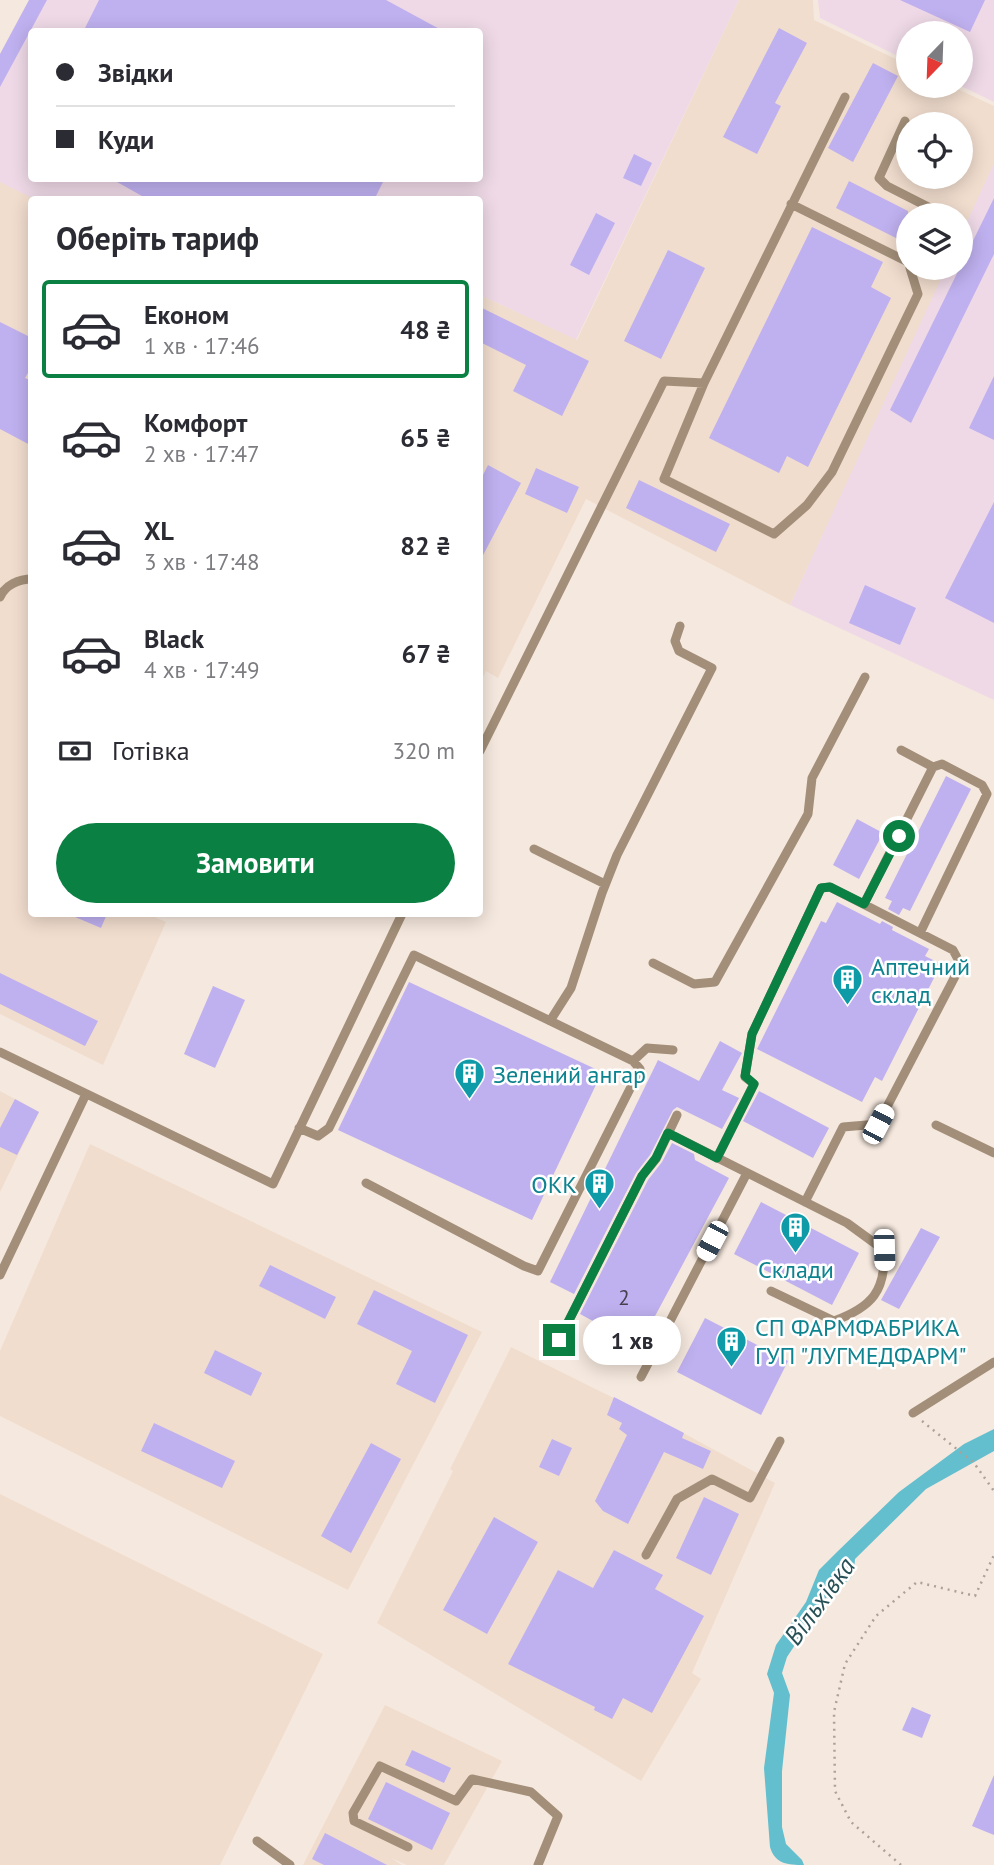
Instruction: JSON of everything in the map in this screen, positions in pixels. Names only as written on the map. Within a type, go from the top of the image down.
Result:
[{"type":"lane","points":[[845,97],[704,383],[663,479],[775,534],[807,505],[832,472],[918,294],[914,280]]},
{"type":"lane","points":[[896,141],[879,178],[887,186],[920,203]]},
{"type":"lane","points":[[791,204],[896,256]]},
{"type":"lane","points":[[483,745],[664,381],[704,383]]},
{"type":"lane","points":[[0,597],[3,591],[17,581],[28,580]]},
{"type":"lane","points":[[550,1021],[571,988],[617,855],[712,668],[679,651],[675,640],[680,626]]},
{"type":"lane","points":[[653,963],[694,984],[715,982],[808,814],[813,778],[865,677]]},
{"type":"lane","points":[[901,750],[933,767]]},
{"type":"lane","points":[[864,904],[933,767],[942,764],[982,785],[987,794],[920,933]]},
{"type":"lane","points":[[534,849],[605,884]]},
{"type":"lane","points":[[717,1158],[754,1084],[745,1076],[752,1034],[821,888],[830,887],[953,950],[961,965],[878,1124],[843,1127],[805,1202]]},
{"type":"lane","points":[[0,1052],[272,1184],[401,917]]},
{"type":"lane","points":[[299,1128],[318,1136],[330,1128],[414,955],[633,1061],[640,1069],[538,1271],[366,1182]]},
{"type":"lane","points":[[633,1061],[647,1048],[673,1050]]},
{"type":"lane","points":[[0,1275],[86,1094]]},
{"type":"lane","points":[[559,1340],[642,1176],[656,1158],[677,1115]]},
{"type":"lane","points":[[936,1125],[994,1153]]},
{"type":"lane","points":[[668,1133],[847,1223],[884,1250],[885,1271],[876,1296],[855,1314],[834,1321],[771,1290]]},
{"type":"lane","points":[[641,1377],[747,1173]]},
{"type":"lane","points":[[913,1413],[994,1362]]},
{"type":"lane","points":[[646,1555],[677,1499],[712,1479],[750,1498],[780,1441]]},
{"type":"lane","points":[[408,1847],[354,1821],[353,1813],[380,1766],[456,1801],[472,1779],[531,1792],[558,1816],[538,1865]]},
{"type":"lane","points":[[257,1841],[290,1865]]},
{"type":"path","points":[[913,1413],[974,1463],[994,1491]]},
{"type":"path","points":[[901,1865],[851,1822],[835,1791],[834,1712],[845,1664],[876,1616],[917,1582],[975,1596],[994,1555]]},
{"type":"shaded area","points":[[31,0],[739,0],[576,340],[483,296],[483,196],[28,197],[0,183],[0,57]]},
{"type":"shaded area","points":[[739,0],[813,0],[814,20],[896,59],[896,98],[973,96],[994,106],[994,163],[973,209],[973,203],[896,203],[896,280],[940,280],[790,605],[586,499],[498,678],[486,671],[483,676],[483,296],[577,340]]},
{"type":"shaded area","points":[[818,0],[994,0],[994,102],[973,92],[973,21],[896,21],[896,55],[820,18]]},
{"type":"shaded area","points":[[994,162],[994,700],[790,605],[939,280],[973,280],[973,208]]},
{"type":"shaded area","points":[[0,182],[28,196],[28,917],[155,917],[166,922],[103,1065],[0,1014]]},
{"type":"shaded area","points":[[0,1091],[39,1112],[0,1192]]},
{"type":"shaded area","points":[[90,1144],[482,1332],[348,1590],[0,1416],[0,1351]]},
{"type":"shaded area","points":[[511,1347],[676,1429],[775,1483],[692,1673],[701,1679],[641,1781],[377,1623]]},
{"type":"shaded area","points":[[0,1494],[323,1654],[220,1865],[0,1865]]},
{"type":"shaded area","points":[[385,1705],[502,1761],[444,1865],[407,1865],[391,1858],[402,1865],[303,1865]]},
{"type":"water","name":"Вільхівка","points":[[994,1429],[994,1451],[926,1489],[855,1559],[850,1579],[826,1598],[787,1657],[782,1673],[790,1695],[782,1771],[782,1827],[786,1844],[804,1865],[783,1862],[775,1857],[770,1847],[764,1768],[774,1693],[767,1674],[776,1645],[806,1602],[819,1570],[838,1551],[899,1492],[964,1444]]},
{"type":"building","points":[[29,0],[47,0],[32,28],[28,28],[28,35],[0,87],[0,54]]},
{"type":"building","points":[[99,0],[386,0],[438,28],[85,28]]},
{"type":"building","points":[[900,0],[985,0],[973,26],[973,21],[946,21]]},
{"type":"building","points":[[779,28],[807,43],[775,103],[781,106],[757,154],[723,137]]},
{"type":"building","points":[[873,63],[896,75],[896,80],[853,162],[828,148]]},
{"type":"building","points":[[634,154],[652,163],[641,186],[623,178]]},
{"type":"building","points":[[849,181],[896,205],[896,238],[836,208]]},
{"type":"building","points":[[117,182],[383,182],[376,196],[142,196]]},
{"type":"building","points":[[994,198],[994,254],[911,423],[890,410],[954,280],[973,280],[973,241]]},
{"type":"building","points":[[596,213],[615,223],[589,275],[570,265]]},
{"type":"building","points":[[812,227],[883,262],[871,287],[891,298],[808,467],[787,456],[779,473],[709,438]]},
{"type":"building","points":[[668,250],[705,268],[661,359],[624,341]]},
{"type":"building","points":[[483,308],[589,361],[562,416],[513,391],[526,365],[483,344]]},
{"type":"building","points":[[0,322],[28,336],[28,373],[25,378],[28,379],[28,444],[0,429]]},
{"type":"building","points":[[994,376],[994,440],[969,428]]},
{"type":"building","points":[[488,465],[521,483],[483,555],[483,475]]},
{"type":"building","points":[[536,468],[579,487],[567,513],[525,494]]},
{"type":"building","points":[[639,480],[730,524],[716,552],[626,508]]},
{"type":"building","points":[[994,502],[994,623],[945,598]]},
{"type":"building","points":[[865,585],[916,608],[900,645],[849,623]]},
{"type":"building","points":[[946,776],[971,789],[910,911],[903,908],[899,915],[888,909],[892,901],[885,898]]},
{"type":"building","points":[[857,819],[883,833],[859,879],[833,865]]},
{"type":"building","name":"Аптечний склад","points":[[837,902],[880,924],[882,921],[893,927],[892,930],[929,949],[925,956],[941,964],[882,1081],[875,1077],[862,1102],[757,1049],[821,921],[826,923]]},
{"type":"building","points":[[75,917],[106,917],[101,928]]},
{"type":"building","points":[[0,973],[98,1021],[85,1046],[0,1004]]},
{"type":"building","name":"Зелений ангар","points":[[409,982],[602,1072],[532,1220],[338,1130]]},
{"type":"building","points":[[213,986],[245,1000],[215,1068],[184,1054]]},
{"type":"building","name":"ОКК","points":[[720,1041],[742,1053],[722,1090],[739,1098],[722,1129],[677,1107],[673,1110],[650,1155],[636,1173],[574,1294],[550,1282],[658,1060],[699,1081]]},
{"type":"building","points":[[759,1091],[829,1128],[813,1158],[743,1121]]},
{"type":"building","points":[[15,1099],[39,1112],[17,1155],[0,1147],[0,1128]]},
{"type":"building","points":[[672,1143],[694,1154],[695,1160],[729,1178],[639,1346],[580,1314],[648,1180]]},
{"type":"building","name":"Склади","points":[[761,1202],[859,1253],[832,1305],[734,1254]]},
{"type":"building","points":[[921,1228],[940,1237],[899,1309],[881,1300]]},
{"type":"building","points":[[270,1265],[336,1297],[325,1319],[259,1286]]},
{"type":"building","points":[[374,1290],[468,1335],[435,1403],[396,1384],[412,1351],[357,1324]]},
{"type":"building","name":"СП ФАРМФАБРИКА ГУП \"ЛУГМЕДФАРМ\"","points":[[705,1318],[788,1361],[761,1415],[677,1372]]},
{"type":"building","points":[[215,1350],[262,1373],[251,1396],[204,1373]]},
{"type":"building","points":[[614,1397],[684,1433],[682,1438],[711,1451],[703,1469],[664,1452],[628,1524],[603,1511],[595,1501],[627,1435],[619,1429],[622,1423],[607,1415]]},
{"type":"building","points":[[154,1423],[235,1461],[222,1488],[141,1451]]},
{"type":"building","points":[[552,1439],[572,1448],[559,1476],[539,1467]]},
{"type":"building","points":[[371,1443],[401,1459],[351,1553],[321,1536]]},
{"type":"building","points":[[704,1497],[739,1514],[711,1575],[676,1558]]},
{"type":"building","points":[[494,1517],[538,1542],[487,1634],[443,1610]]},
{"type":"building","points":[[614,1550],[663,1575],[655,1589],[704,1616],[652,1713],[623,1698],[612,1719],[594,1710],[595,1707],[508,1664],[558,1570],[593,1588]]},
{"type":"building","points":[[912,1707],[931,1715],[922,1738],[902,1730]]},
{"type":"building","points":[[412,1750],[451,1768],[444,1783],[405,1765]]},
{"type":"building","points":[[994,1775],[994,1835],[972,1826]]},
{"type":"building","points":[[386,1782],[450,1813],[432,1850],[368,1819]]},
{"type":"building","points":[[325,1833],[387,1865],[324,1865],[312,1859]]},
{"type":"place","name":"Аптечний склад","points":[[848,1007]]},
{"type":"place","name":"Зелений ангар","points":[[470,1101]]},
{"type":"place","name":"ОКК","points":[[600,1211]]},
{"type":"place","name":"Склади","points":[[796,1254]]},
{"type":"place","name":"СП ФАРМФАБРИКА ГУП \"ЛУГМЕДФАРМ\"","points":[[732,1368]]},
{"type":"route","points":[[559,1340],[642,1176],[656,1158],[668,1133],[717,1158],[754,1084],[745,1076],[752,1034],[821,888],[830,887],[864,904],[899,836]]}]
